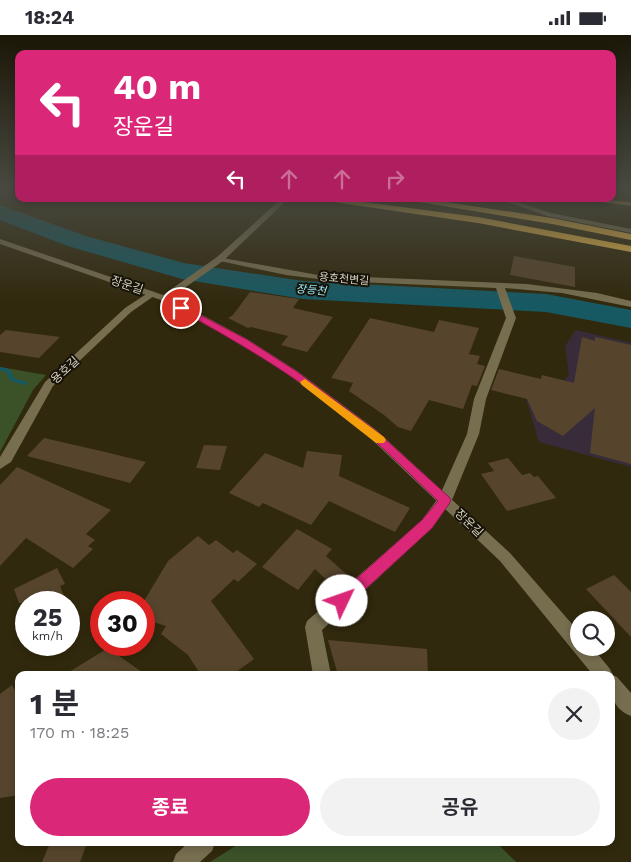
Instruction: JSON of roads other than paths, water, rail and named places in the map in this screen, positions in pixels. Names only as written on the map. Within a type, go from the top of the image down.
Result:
[{"type":"highway","points":[[517,227],[631,249]]},
{"type":"highway","points":[[580,227],[631,237]]},
{"type":"street","points":[[168,296],[218,261],[255,227]]},
{"type":"street","points":[[608,227],[631,231]]},
{"type":"street","name":"장운길","points":[[0,241],[151,294],[168,296],[293,373],[371,432],[445,500],[505,557],[570,634]]},
{"type":"street","name":"용호천변길","points":[[218,261],[282,272],[349,280],[576,293],[631,304]]},
{"type":"street","points":[[321,671],[313,627],[427,524],[445,500],[473,433],[480,399],[511,318],[501,288]]},
{"type":"street","name":"용호길","points":[[0,464],[6,459],[49,384],[128,310],[151,294]]},
{"type":"street","name":"장운길","points":[[588,656],[601,671]]},
{"type":"street","points":[[615,688],[631,707]]},
{"type":"street","points":[[184,862],[201,846]]},
{"type":"waterway","name":"장등천","points":[[39,227],[77,241],[182,271],[303,290],[546,303],[631,319]]},
{"type":"waterway","points":[[0,369],[7,370],[13,380],[25,383]]}]
